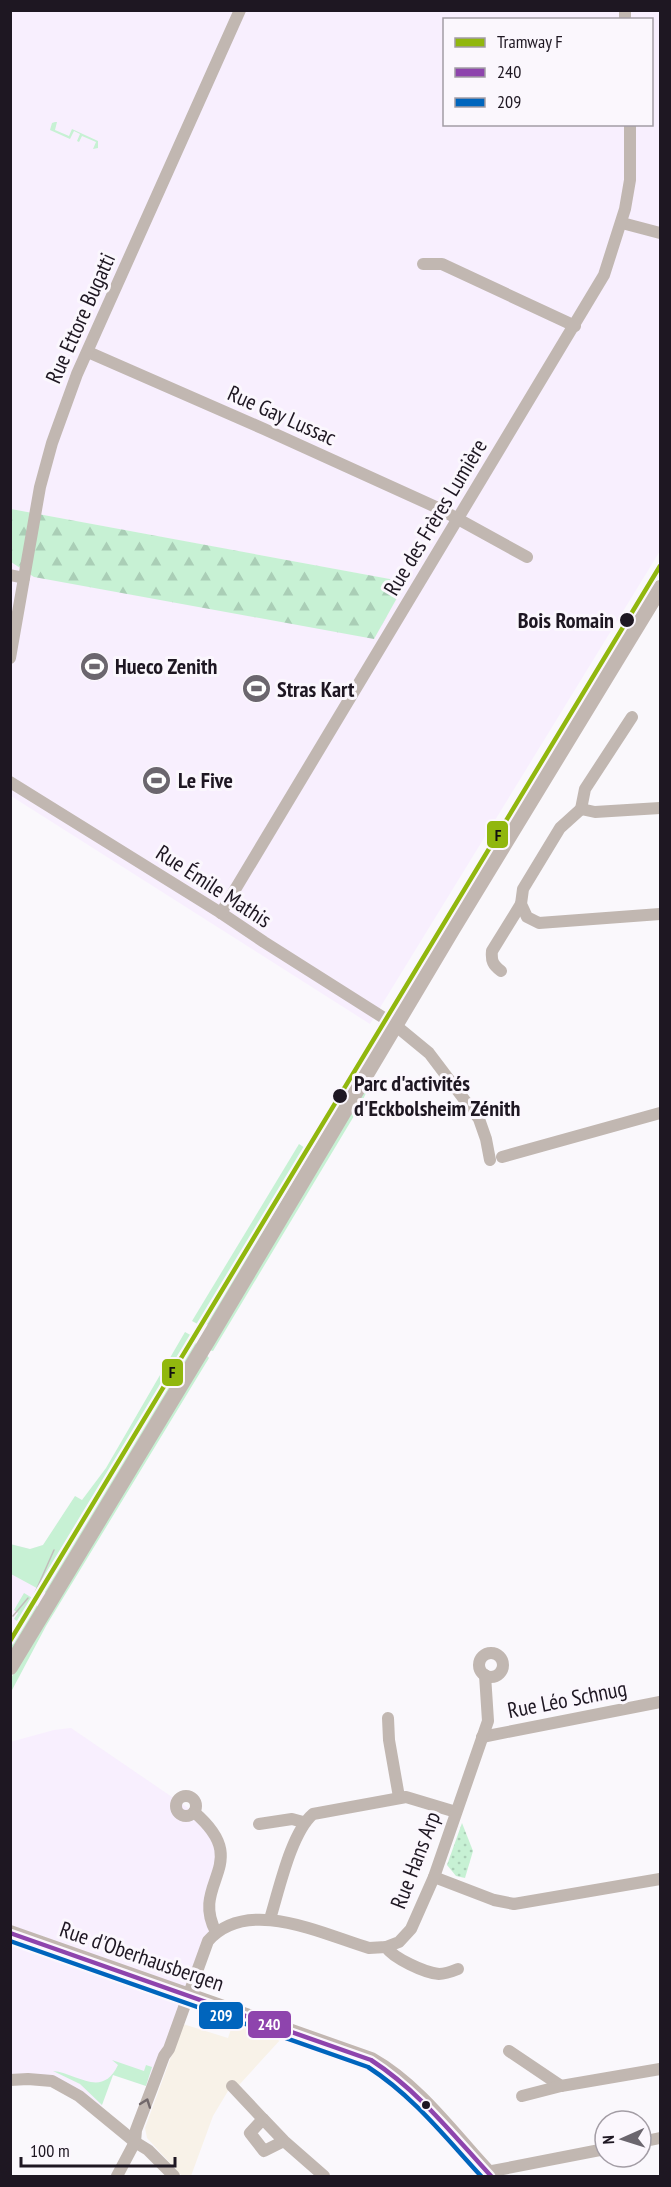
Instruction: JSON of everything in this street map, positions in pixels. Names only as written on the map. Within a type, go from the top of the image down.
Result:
[{"type":"main road","points":[[10,1666],[660,588]]},
{"type":"main road","name":"Rue d'Oberhausbergen","points":[[10,1933],[259,2019],[371,2061],[389,2070],[426,2105],[488,2175]]},
{"type":"street","name":"Rue Ettore Bugatti","points":[[10,658],[40,487],[52,443],[77,374],[240,10]]},
{"type":"street","name":"Rue des Frères Lumière","points":[[221,913],[604,275],[622,223],[630,180],[630,126]]},
{"type":"street","points":[[622,223],[660,233]]},
{"type":"street","points":[[423,264],[442,264],[574,326]]},
{"type":"street","name":"Rue Gay Lussac","points":[[88,351],[458,518],[527,557]]},
{"type":"street","points":[[10,575],[24,578]]},
{"type":"street","points":[[501,971],[494,966],[492,951],[521,904],[523,889],[560,828],[581,809],[585,789],[632,717]]},
{"type":"street","name":"Rue Émile Mathis","points":[[10,782],[221,913],[395,1025],[429,1053],[479,1119],[496,1158],[660,1113]]},
{"type":"street","points":[[581,809],[595,812],[660,808]]},
{"type":"street","points":[[521,904],[527,917],[539,923],[660,914]]},
{"type":"street","name":"Rue Hans Arp","points":[[386,1947],[399,1942],[411,1929],[434,1877],[488,1721],[485,1676]]},
{"type":"street","name":"Rue Léo Schnug","points":[[482,1737],[660,1702]]},
{"type":"street","points":[[388,1718],[389,1740],[399,1797]]},
{"type":"street","points":[[270,1919],[296,1839],[303,1822],[312,1814],[399,1797],[428,1802],[456,1812]]},
{"type":"street","points":[[194,1812],[207,1824],[221,1849],[221,1864],[208,1903],[210,1919],[216,1932]]},
{"type":"street","points":[[259,1824],[292,1819],[303,1822]]},
{"type":"street","points":[[434,1877],[494,1900],[514,1904],[660,1879]]},
{"type":"street","points":[[117,2176],[135,2142],[136,2130],[164,2056],[170,2049],[208,1941],[216,1932],[238,1922],[270,1919],[369,1948],[386,1947],[401,1961],[439,1974],[458,1969]]},
{"type":"street","points":[[509,2051],[561,2086]]},
{"type":"street","points":[[522,2096],[561,2086],[660,2069]]},
{"type":"street","points":[[10,2080],[52,2081],[79,2096],[148,2150],[174,2176]]},
{"type":"street","points":[[232,2086],[284,2141],[324,2176]]},
{"type":"street","points":[[263,2119],[250,2133],[264,2151],[284,2141]]},
{"type":"street","points":[[488,2175],[593,2153]]},
{"type":"shaded area","points":[[10,11],[660,11],[660,551],[370,1024],[11,796],[11,562],[405,582],[11,509]]},
{"type":"shaded area","points":[[11,1544],[30,1549],[43,1545],[78,1565],[11,1678]]},
{"type":"shaded area","points":[[71,1728],[194,1812],[221,1849],[213,1888],[216,1932],[152,2088],[113,2075],[99,2112],[52,2081],[11,2080],[10,1742],[54,1730]]},
{"type":"shaded area","points":[[233,2023],[281,2039],[239,2085],[236,2082],[228,2091],[213,2116],[191,2176],[182,2176],[147,2138],[145,2128],[183,2024],[228,2038]]},
{"type":"green space","points":[[57,122],[55,130],[69,136],[72,129],[98,141],[98,148],[93,149],[96,142],[82,136],[79,142],[77,141],[80,134],[74,131],[70,139],[50,130],[52,123]]},
{"type":"green space","points":[[11,509],[406,582],[374,639],[34,577],[11,562]]},
{"type":"green space","points":[[364,1092],[366,1093],[360,1106],[213,1351],[208,1350]]},
{"type":"green space","points":[[299,1144],[314,1154],[209,1324],[201,1326],[192,1321]]},
{"type":"green space","points":[[185,1332],[194,1337],[196,1345],[46,1593],[11,1574],[10,1544],[30,1549],[43,1545],[75,1496],[82,1500],[106,1468]]},
{"type":"green space","points":[[206,1354],[209,1358],[46,1626],[11,1692],[11,1678]]},
{"type":"green space","points":[[24,1593],[34,1599],[38,1608],[11,1656],[11,1646],[27,1619],[24,1616],[20,1623],[14,1619],[18,1613],[14,1610]]},
{"type":"green space","points":[[462,1823],[473,1851],[465,1878],[456,1876],[447,1865]]},
{"type":"green space","points":[[112,2060],[144,2071],[146,2065],[152,2067],[146,2086],[113,2075],[102,2105],[80,2084],[53,2071],[89,2082],[104,2081],[112,2075],[118,2065]]},
{"type":"tram line","name":"F","points":[[10,1641],[660,566]]},
{"type":"tram line","points":[[22,1622],[54,1550]]},
{"type":"tram line","points":[[49,1572],[63,1555]]},
{"type":"tram line","points":[[13,1616],[28,1598]]},
{"type":"transit line","name":"240","points":[[10,1933],[371,2060],[405,2085],[491,2176]]},
{"type":"transit line","name":"209","points":[[10,1941],[368,2067],[414,2104],[481,2176]]},
{"type":"place","name":"Bois Romain","points":[[627,620]]},
{"type":"place","name":"Hueco Zenith","points":[[94,666]]},
{"type":"place","name":"Stras Kart","points":[[256,689]]},
{"type":"place","name":"Le Five","points":[[157,780]]},
{"type":"place","name":"Parc d'activités d'Eckbolsheim Zénith","points":[[340,1096]]}]
